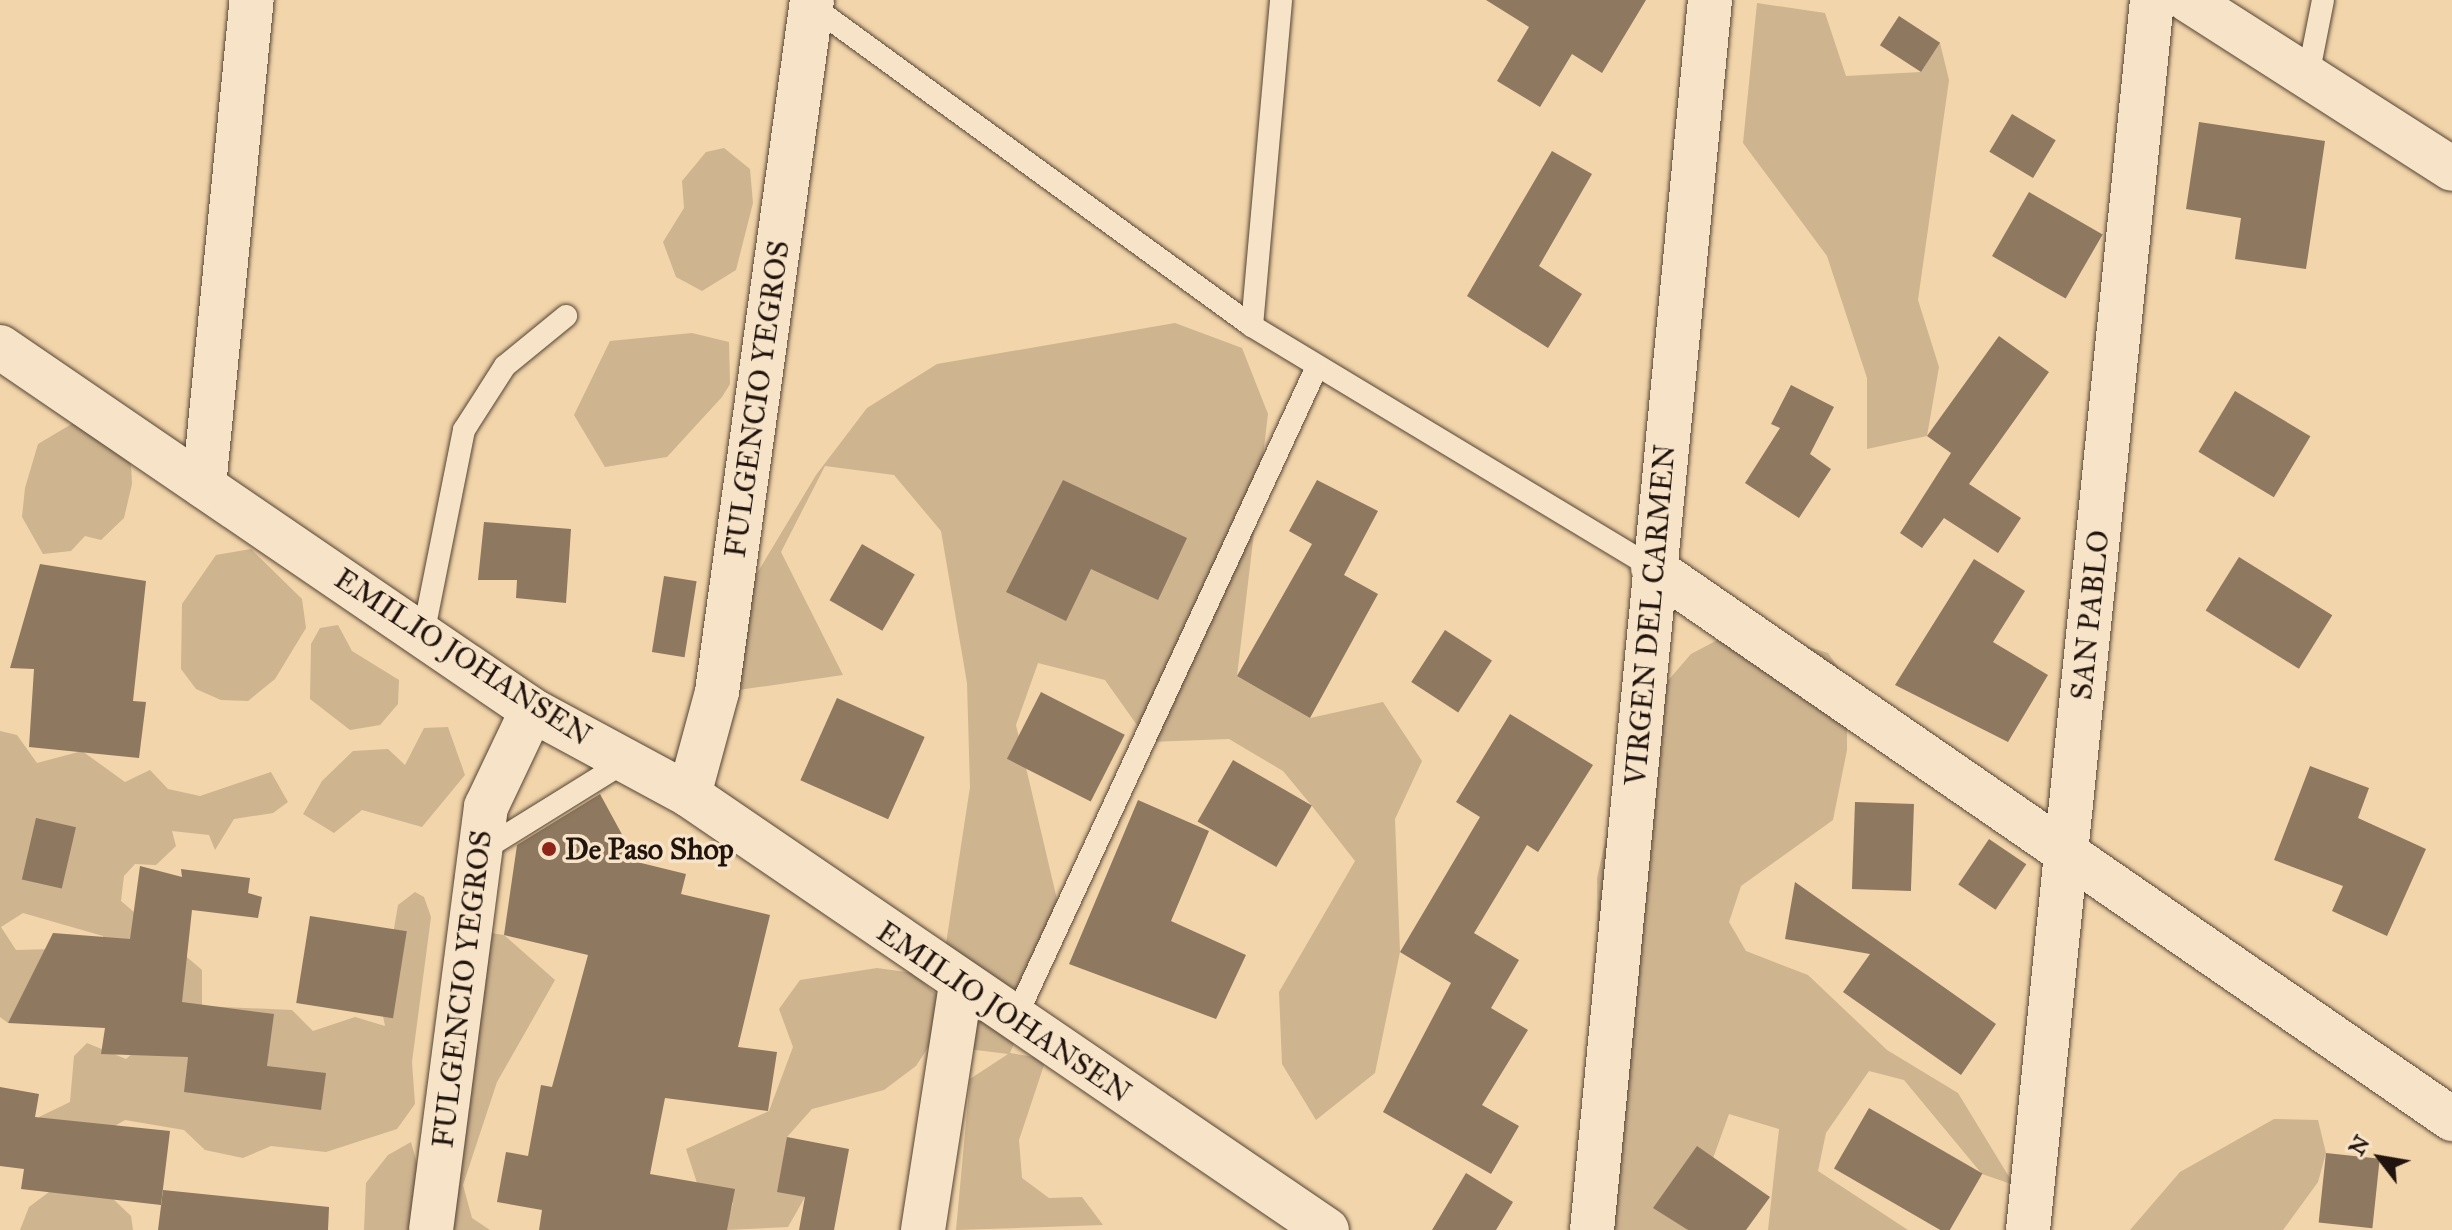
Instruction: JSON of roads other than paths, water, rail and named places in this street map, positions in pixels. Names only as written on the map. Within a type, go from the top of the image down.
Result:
[{"type":"street","points":[[204,486],[252,0]]},
{"type":"street","name":"VIRGEN DEL CARMEN","points":[[1592,1230],[1653,568],[1710,0]]},
{"type":"street","name":"SAN PABLO","points":[[2028,1230],[2152,0]]},
{"type":"street","points":[[2188,0],[2452,169]]},
{"type":"street","name":"FULGENCIO YEGROS","points":[[689,795],[717,692],[806,1]]},
{"type":"street","name":"EMILIO JOHANSEN","points":[[0,347],[532,710],[689,795],[961,985],[1327,1230]]},
{"type":"street","points":[[1653,568],[2452,1119]]},
{"type":"street","name":"FULGENCIO YEGROS","points":[[431,1230],[486,807],[532,710]]},
{"type":"street","points":[[923,1230],[961,985]]},
{"type":"lane","points":[[1252,326],[1281,0]]},
{"type":"lane","points":[[2308,76],[2323,0]]},
{"type":"lane","points":[[806,1],[1252,326],[1316,369],[1653,568]]},
{"type":"lane","points":[[423,635],[469,419],[505,366],[566,316]]},
{"type":"lane","points":[[1014,1021],[1316,369]]},
{"type":"lane","points":[[480,852],[626,761]]},
{"type":"place","name":"De Paso Shop","points":[[549,849]]}]
